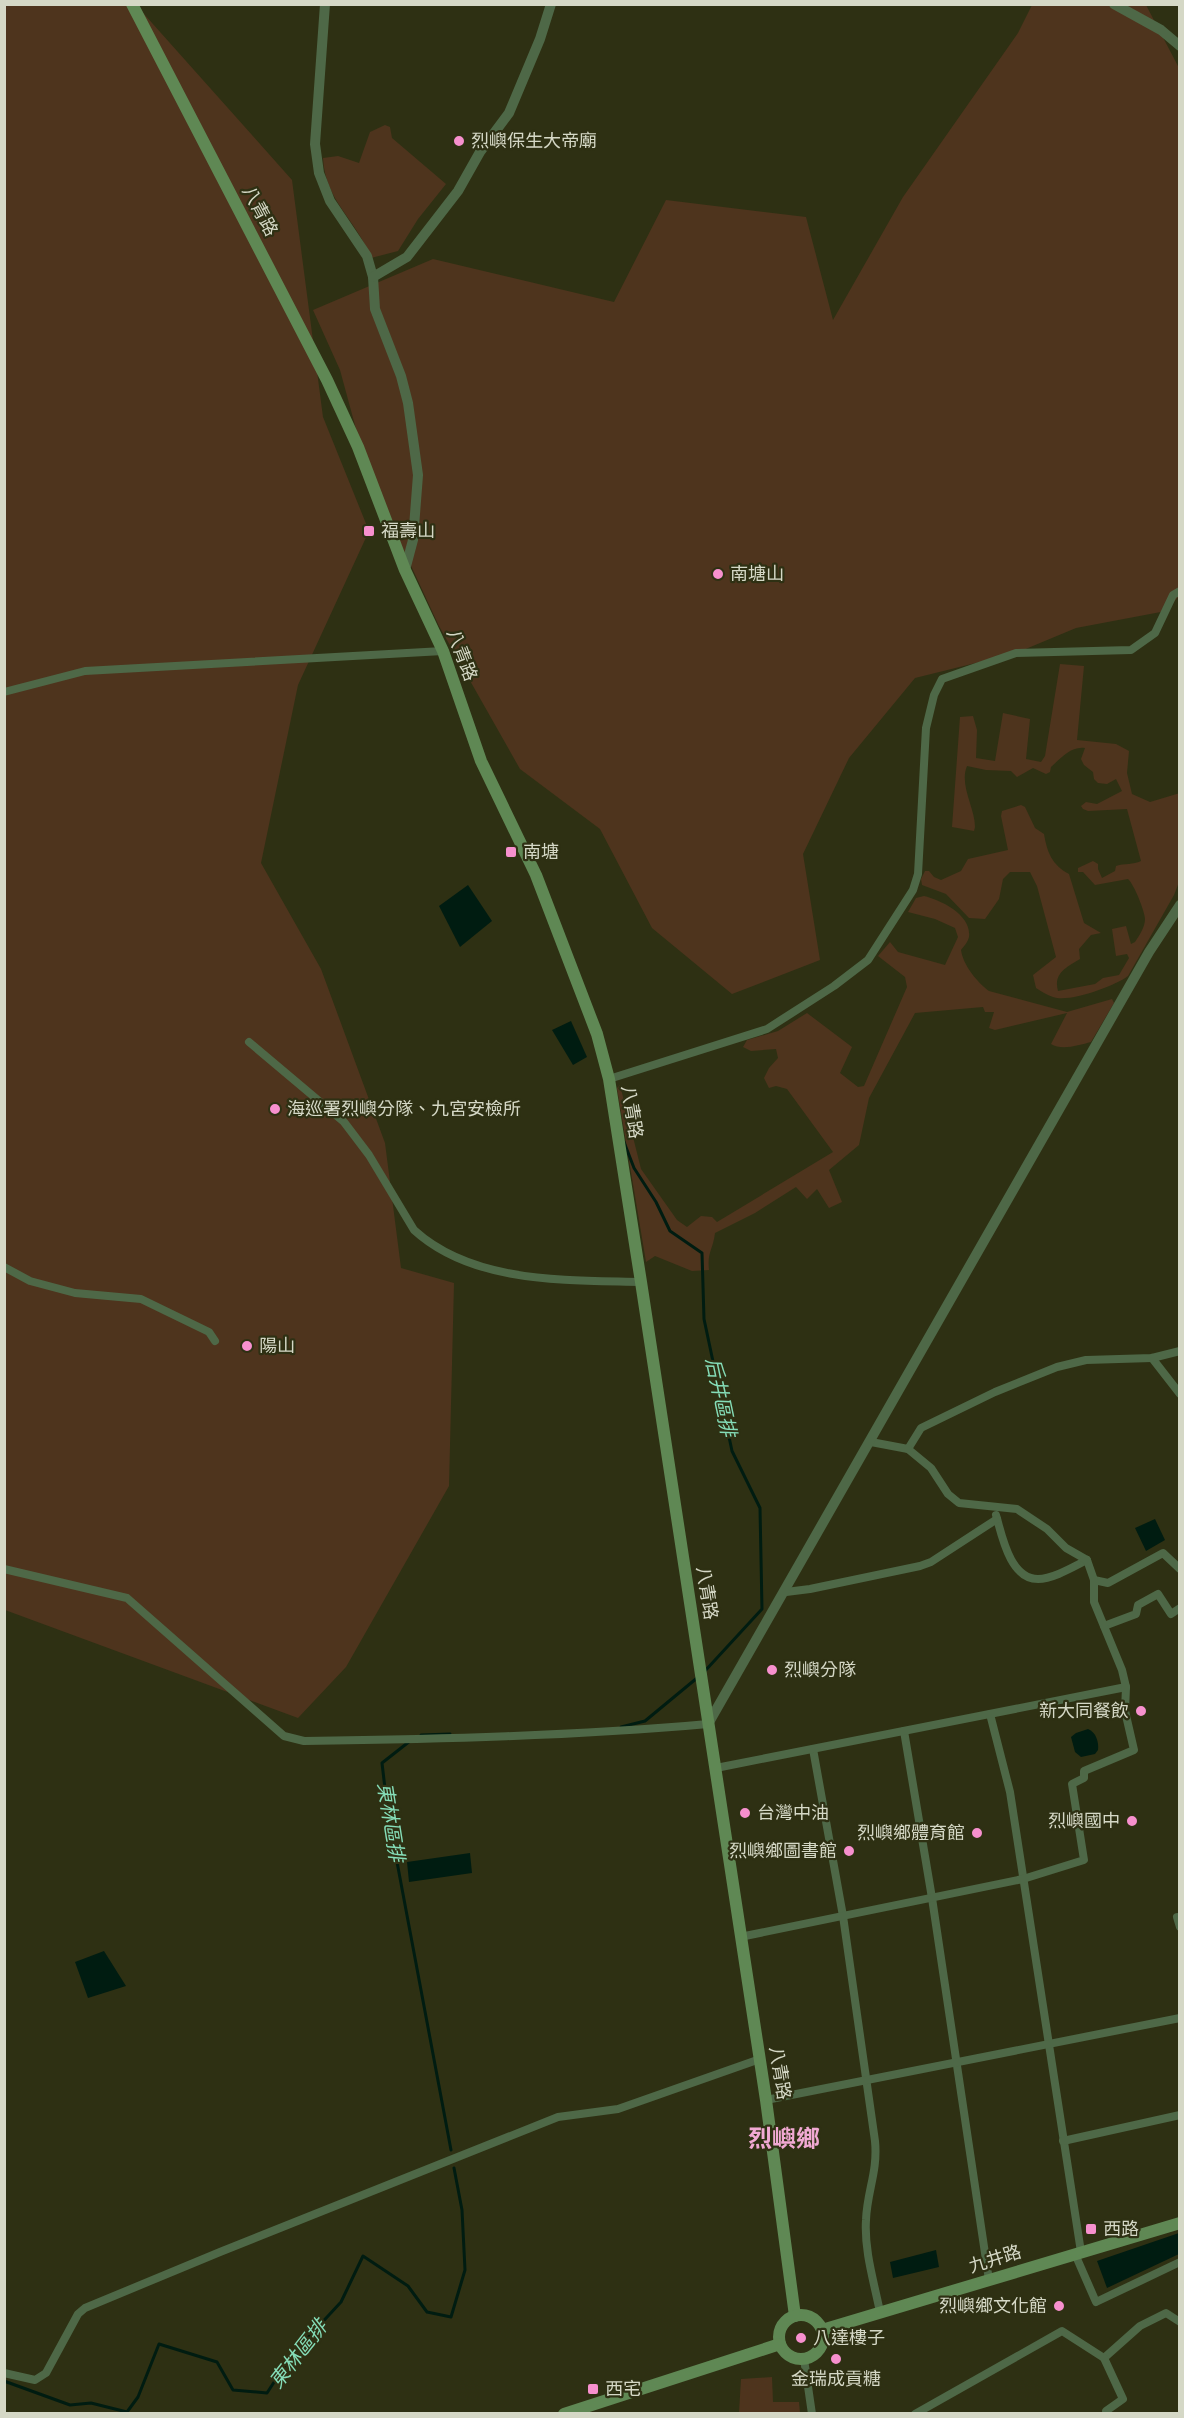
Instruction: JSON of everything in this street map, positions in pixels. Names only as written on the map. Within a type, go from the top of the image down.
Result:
[{"type":"main road","name":"八青路","points":[[132,4],[327,380],[358,447],[405,570],[443,651],[481,761],[536,875],[593,1023],[609,1079],[641,1282],[760,2059],[795,2316]]},
{"type":"main road","name":"九井路","points":[[822,2330],[1179,2223]]},
{"type":"main road","points":[[801,2315],[814,2319],[822,2330],[820,2349],[804,2359],[792,2358],[786,2354],[778,2337],[783,2324],[801,2315]]},
{"type":"main road","points":[[564,2414],[580,2411],[780,2344]]},
{"type":"street","points":[[325,4],[315,144],[319,172],[330,201],[367,256],[373,277],[375,309],[408,403],[418,475],[413,540],[405,570]]},
{"type":"street","points":[[373,277],[407,257],[458,191],[480,152],[509,113],[540,39],[551,4]]},
{"type":"street","points":[[1114,4],[1161,30],[1179,46]]},
{"type":"street","points":[[609,1079],[767,1029],[834,986],[868,960],[913,890],[918,873],[926,728],[934,695],[942,679],[1016,653],[1131,651],[1155,633],[1173,595],[1179,591]]},
{"type":"street","points":[[4,692],[85,671],[443,651]]},
{"type":"street","points":[[4,1569],[127,1598],[284,1736],[304,1741],[463,1739],[624,1732],[708,1724],[786,1592],[1149,952],[1179,905]]},
{"type":"street","points":[[249,1042],[344,1122],[369,1155],[414,1230],[423,1238],[450,1253],[487,1268],[537,1279],[641,1282]]},
{"type":"street","points":[[4,1268],[30,1281],[75,1293],[141,1299],[209,1332],[215,1341]]},
{"type":"street","points":[[909,1449],[921,1428],[995,1392],[1057,1367],[1086,1360],[1152,1358],[1179,1351]]},
{"type":"street","points":[[1152,1358],[1179,1394]]},
{"type":"street","points":[[740,1937],[1023,1879],[1084,1860],[1072,1784],[1084,1778],[1084,1772],[1134,1750],[1125,1712],[1126,1687],[1122,1670],[1094,1602],[1094,1580],[1087,1560],[1066,1548],[1047,1529],[1017,1509],[959,1503],[948,1494],[931,1468],[909,1449],[871,1442]]},
{"type":"street","points":[[993,1507],[1012,1562],[1026,1577],[1040,1579],[1087,1560]]},
{"type":"street","points":[[786,1592],[920,1566],[931,1562],[997,1519]]},
{"type":"street","points":[[1094,1580],[1108,1583],[1163,1552],[1179,1569]]},
{"type":"street","points":[[1104,1626],[1136,1614],[1138,1605],[1158,1594],[1171,1614],[1179,1608]]},
{"type":"street","points":[[716,1768],[1126,1687]]},
{"type":"street","points":[[990,1714],[1010,1792],[1064,2141],[1078,2253],[1096,2302],[1179,2262]]},
{"type":"street","points":[[904,1731],[932,1898],[989,2280]]},
{"type":"street","points":[[813,1749],[843,1916],[877,2158],[867,2210],[866,2237],[880,2312]]},
{"type":"street","points":[[1177,1917],[1179,1927]]},
{"type":"street","points":[[766,2100],[1179,2018]]},
{"type":"street","points":[[4,2373],[35,2380],[46,2373],[78,2314],[85,2308],[558,2117],[618,2109],[760,2059]]},
{"type":"street","points":[[1064,2141],[1179,2115]]},
{"type":"street","points":[[1104,2358],[1140,2326],[1166,2313],[1179,2322]]},
{"type":"street","points":[[915,2414],[1062,2331],[1104,2358],[1123,2399],[1106,2411],[1107,2414]]},
{"type":"street","points":[[804,2359],[812,2414]]},
{"type":"shaded area","points":[[4,5],[136,5],[292,180],[323,417],[369,531],[298,685],[261,863],[321,969],[385,1143],[401,1268],[454,1283],[449,1486],[346,1667],[298,1718],[5,1610]]},
{"type":"shaded area","points":[[1032,5],[1146,5],[1179,68],[1179,596],[1166,611],[1076,628],[1016,653],[915,678],[849,758],[803,854],[820,960],[732,994],[652,928],[600,829],[520,769],[439,626],[368,473],[340,370],[313,310],[433,259],[614,302],[666,200],[806,217],[833,320],[903,197],[1018,33]]},
{"type":"shaded area","points":[[385,125],[390,127],[392,138],[446,184],[418,219],[398,251],[371,258],[358,232],[335,199],[325,173],[323,158],[338,156],[359,163],[370,132]]},
{"type":"shaded area","points":[[1060,664],[1084,666],[1077,740],[1116,744],[1129,751],[1127,773],[1132,794],[1150,802],[1180,793],[1179,882],[1174,895],[1128,976],[1092,992],[1070,998],[1051,996],[1036,988],[1033,975],[1056,957],[1037,886],[1030,872],[1010,872],[1003,879],[999,899],[985,919],[969,918],[946,894],[922,885],[921,879],[925,871],[929,871],[941,880],[961,871],[968,859],[1008,850],[1002,811],[1021,805],[1025,807],[1035,828],[1044,834],[1054,862],[1069,874],[1084,923],[1101,933],[1091,935],[1079,949],[1080,959],[1059,975],[1058,991],[1095,984],[1103,978],[1119,975],[1129,958],[1127,954],[1116,956],[1112,929],[1126,926],[1131,944],[1135,942],[1141,931],[1145,915],[1128,879],[1095,885],[1083,872],[1078,872],[1078,868],[1093,861],[1098,864],[1102,878],[1115,871],[1116,866],[1141,861],[1127,809],[1088,811],[1081,806],[1086,802],[1097,804],[1122,791],[1116,779],[1107,784],[1098,783],[1094,779],[1093,772],[1084,765],[1081,759],[1085,748],[1067,753],[1046,774],[1033,768],[1017,777],[1011,771],[986,770],[967,766],[966,789],[975,827],[974,831],[952,827],[960,717],[973,716],[977,730],[976,758],[995,761],[1003,713],[1030,719],[1026,759],[1041,762],[1045,756]]},
{"type":"shaded area","points":[[468,885],[492,921],[460,947],[439,906]]},
{"type":"shaded area","points":[[924,896],[946,905],[961,915],[966,922],[969,937],[961,950],[962,956],[971,973],[989,991],[1067,1012],[1112,999],[1114,1003],[1091,1042],[1065,1047],[1051,1044],[1067,1013],[995,1030],[989,1028],[994,1012],[985,1012],[983,1007],[915,1013],[869,1098],[859,1145],[829,1170],[842,1202],[829,1208],[817,1189],[807,1199],[796,1187],[755,1213],[715,1233],[709,1270],[692,1271],[655,1256],[646,1262],[617,1088],[620,1085],[641,1169],[677,1220],[687,1227],[701,1216],[712,1217],[717,1222],[833,1152],[787,1089],[776,1086],[769,1088],[764,1078],[778,1058],[776,1049],[751,1051],[743,1047],[747,1040],[778,1031],[807,1013],[852,1047],[840,1073],[858,1087],[864,1086],[907,987],[905,977],[878,956],[890,942],[898,952],[945,965],[958,937],[955,928],[935,919],[908,912],[916,898]]},
{"type":"shaded area","points":[[571,1021],[587,1057],[573,1065],[552,1030]]},
{"type":"shaded area","points":[[1155,1519],[1165,1540],[1146,1551],[1135,1528]]},
{"type":"shaded area","points":[[1088,1729],[1096,1738],[1098,1750],[1095,1754],[1081,1757],[1075,1752],[1071,1737]]},
{"type":"shaded area","points":[[470,1853],[472,1873],[409,1882],[407,1862]]},
{"type":"shaded area","points":[[104,1951],[126,1986],[88,1998],[75,1962]]},
{"type":"shaded area","points":[[1179,2233],[1179,2254],[1107,2288],[1097,2261]]},
{"type":"shaded area","points":[[936,2250],[939,2267],[893,2278],[890,2262]]},
{"type":"shaded area","points":[[772,2377],[773,2402],[799,2402],[800,2413],[739,2413],[741,2379]]},
{"type":"waterway","name":"后井區排","points":[[624,1142],[634,1168],[656,1202],[670,1231],[702,1253],[704,1319],[732,1451],[760,1508],[762,1609],[704,1672]]},
{"type":"waterway","name":"東林區排","points":[[621,1727],[645,1721],[697,1678]]},
{"type":"waterway","name":"東林區排","points":[[421,1735],[450,1734]]},
{"type":"waterway","name":"東林區排","points":[[410,1741],[382,1763],[388,1814],[451,2150]]},
{"type":"waterway","name":"東林區排","points":[[4,2381],[70,2405],[91,2403],[127,2412],[138,2397],[159,2344],[217,2362],[233,2390],[267,2393],[291,2356],[341,2302],[363,2256],[408,2286],[427,2312],[451,2317],[465,2270],[462,2210],[454,2168]]},
{"type":"place","name":"烈嶼保生大帝廟","points":[[459,141]]},
{"type":"place","name":"福壽山","points":[[369,531]]},
{"type":"place","name":"南塘山","points":[[718,574]]},
{"type":"place","name":"南塘","points":[[511,852]]},
{"type":"place","name":"海巡署烈嶼分隊、九宮安檢所","points":[[275,1109]]},
{"type":"place","name":"陽山","points":[[247,1346]]},
{"type":"place","name":"烈嶼分隊","points":[[772,1670]]},
{"type":"place","name":"新大同餐飲","points":[[1141,1711]]},
{"type":"place","name":"台灣中油","points":[[745,1813]]},
{"type":"place","name":"烈嶼國中","points":[[1132,1821]]},
{"type":"place","name":"烈嶼鄉體育館","points":[[977,1833]]},
{"type":"place","name":"烈嶼鄉圖書館","points":[[849,1851]]},
{"type":"place","name":"西路","points":[[1091,2229]]},
{"type":"place","name":"烈嶼鄉文化館","points":[[1059,2306]]},
{"type":"place","name":"八達樓子","points":[[801,2338]]},
{"type":"place","name":"金瑞成貢糖","points":[[836,2359]]},
{"type":"place","name":"西宅","points":[[593,2389]]},
{"type":"district","name":"烈嶼鄉","points":[[784,2139]]}]
